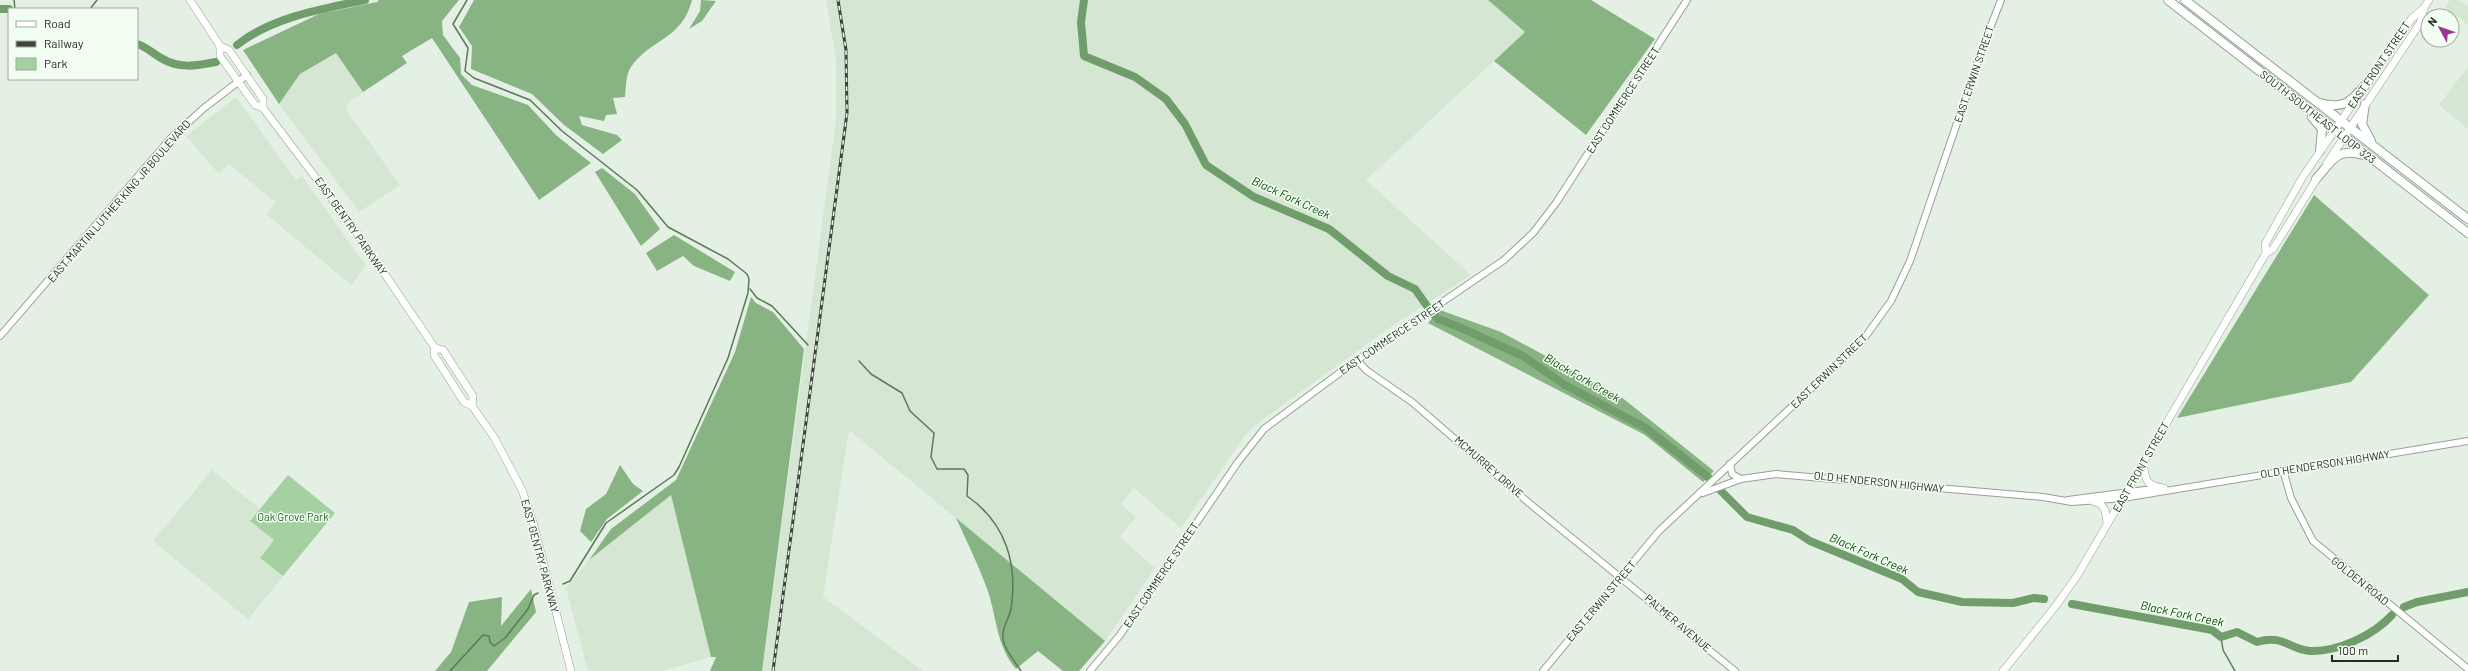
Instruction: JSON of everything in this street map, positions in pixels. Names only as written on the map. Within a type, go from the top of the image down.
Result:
[{"type":"highway","name":"SOUTH SOUTHEAST LOOP 323","points":[[2168,0],[2368,157],[2468,232]]},
{"type":"highway","name":"SOUTH SOUTHEAST LOOP 323","points":[[2185,0],[2468,219]]},
{"type":"highway","points":[[2318,103],[2330,106],[2343,105],[2352,99],[2368,82]]},
{"type":"highway","points":[[2298,102],[2322,129],[2320,151]]},
{"type":"highway","points":[[2365,104],[2362,120],[2363,128],[2379,151]]},
{"type":"highway","points":[[2316,179],[2340,154],[2351,152],[2368,157]]},
{"type":"main road","name":"EAST GENTRY PARKWAY","points":[[190,0],[220,46],[220,56],[238,82],[255,105],[263,108],[350,223],[435,348],[443,350],[474,396],[472,406]]},
{"type":"main road","name":"EAST COMMERCE STREET","points":[[1090,671],[1130,621],[1251,443],[1264,430],[1357,360],[1497,264],[1537,228],[1556,203],[1687,0]]},
{"type":"main road","name":"EAST ERWIN STREET","points":[[1543,671],[1659,531],[1852,351],[1874,326],[1891,301],[1914,250],[1985,41],[2001,0]]},
{"type":"main road","points":[[2424,8],[2429,0]]},
{"type":"main road","name":"EAST FRONT STREET","points":[[2266,253],[2265,244],[2320,151],[2412,18],[2420,11]]},
{"type":"main road","name":"EAST FRONT STREET","points":[[2003,671],[2066,594],[2266,253],[2273,249],[2316,179],[2420,23]]},
{"type":"main road","name":"EAST GENTRY PARKWAY","points":[[220,46],[230,50],[264,98],[263,108]]},
{"type":"main road","name":"EAST MARTIN LUTHER KING JR BOULEVARD","points":[[0,336],[171,138],[200,111],[247,76]]},
{"type":"main road","name":"EAST GENTRY PARKWAY","points":[[435,348],[434,355],[446,375],[464,402],[472,406],[506,456],[522,490],[534,528],[571,671]]},
{"type":"main road","name":"MCMURREY DRIVE","points":[[1357,360],[1369,372],[1412,402],[1529,503],[1611,571],[1621,576]]},
{"type":"main road","name":"OLD HENDERSON HIGHWAY","points":[[1695,497],[1712,488],[1741,478],[1776,474],[1804,475],[2068,500],[2124,495],[2183,487],[2468,441]]},
{"type":"main road","points":[[2143,463],[2147,482],[2152,486],[2164,488]]},
{"type":"main road","points":[[1730,464],[1732,474],[1741,478]]},
{"type":"main road","name":"GOLDEN ROAD","points":[[2283,470],[2291,498],[2313,541],[2468,669]]},
{"type":"main road","name":"OLD HENDERSON HIGHWAY","points":[[2068,500],[2072,502],[2092,501],[2164,488],[2183,487]]},
{"type":"main road","points":[[2092,501],[2099,502],[2104,507],[2107,525]]},
{"type":"main road","name":"PALMER AVENUE","points":[[1621,576],[1735,671]]},
{"type":"shaded area","points":[[826,0],[1488,0],[1525,32],[1366,180],[1471,275],[1392,326],[1258,423],[1246,434],[1181,528],[1134,488],[1121,504],[1136,517],[1120,537],[1155,568],[1105,641],[849,430],[823,597],[923,671],[762,671],[836,120],[836,59]]},
{"type":"shaded area","points":[[2450,0],[2459,0],[2468,7],[2468,25],[2460,19],[2460,8],[2445,7]]},
{"type":"shaded area","points":[[336,53],[363,92],[349,102],[346,110],[400,185],[359,212],[279,104],[300,74]]},
{"type":"shaded area","points":[[2468,67],[2468,129],[2439,105]]},
{"type":"shaded area","points":[[236,97],[296,180],[302,176],[366,266],[351,285],[266,214],[275,202],[229,164],[218,173],[186,136]]},
{"type":"shaded area","points":[[212,470],[260,509],[251,521],[274,540],[260,558],[283,576],[248,619],[153,541]]},
{"type":"shaded area","points":[[671,495],[711,657],[662,671],[588,671],[566,588],[589,560]]},
{"type":"green space","points":[[379,0],[459,0],[442,21],[443,35],[460,58],[461,74],[472,85],[528,105],[557,136],[591,163],[539,200],[432,38],[402,56],[407,63],[363,92],[336,53],[300,74],[279,104],[243,50],[319,14],[377,2]]},
{"type":"green space","points":[[474,0],[692,0],[681,23],[665,38],[647,50],[629,70],[625,97],[613,98],[617,114],[606,115],[604,121],[579,116],[582,125],[617,135],[622,140],[603,154],[564,125],[532,94],[471,69],[472,46],[459,27]]},
{"type":"green space","points":[[701,0],[716,1],[702,21],[689,29],[700,11]]},
{"type":"green space","points":[[1488,0],[1591,0],[1655,39],[1586,135],[1494,61],[1525,32]]},
{"type":"green space","points":[[602,168],[635,194],[660,229],[641,246],[595,172]]},
{"type":"green space","points":[[2314,195],[2429,295],[2351,382],[2177,418]]},
{"type":"green space","points":[[674,235],[735,272],[730,281],[694,266],[683,256],[657,271],[646,253]]},
{"type":"green space","points":[[751,297],[756,303],[773,312],[804,349],[762,671],[710,671],[716,657],[711,657],[671,495],[589,560],[611,529],[676,480],[735,352]]},
{"type":"green space","points":[[1440,310],[1501,332],[1620,396],[1714,471],[1703,482],[1645,435],[1428,323]]},
{"type":"green space","points":[[620,465],[633,484],[643,491],[607,519],[591,542],[580,531],[586,509],[606,494]]},
{"type":"green space","name":"Oak Grove Park","points":[[288,475],[335,513],[283,576],[260,558],[274,540],[250,521]]},
{"type":"green space","points":[[956,518],[1105,641],[1079,671],[1063,671],[1038,651],[1016,669],[1009,659],[1000,639],[986,586]]},
{"type":"green space","points":[[531,589],[536,612],[487,671],[435,671],[451,652],[469,602],[502,597],[501,626]]},
{"type":"waterway","points":[[14,0],[15,8]]},
{"type":"waterway","points":[[91,8],[97,0]]},
{"type":"waterway","name":"Black Fork Creek","points":[[237,45],[266,27],[298,15],[365,0]]},
{"type":"waterway","points":[[467,0],[453,24],[468,48],[465,71],[474,78],[530,100],[562,131],[637,190],[668,227],[728,259],[747,274],[749,279],[748,293],[728,358],[679,467],[674,475],[606,523],[570,581],[563,584]]},
{"type":"waterway","name":"Black Fork Creek","points":[[1084,0],[1081,22],[1084,56],[1135,77],[1166,99],[1185,124],[1206,165],[1254,197],[1329,229],[1388,276],[1415,289],[1427,306]]},
{"type":"waterway","name":"Black Fork Creek","points":[[0,9],[8,9]]},
{"type":"waterway","name":"Black Fork Creek","points":[[138,44],[174,64],[188,66],[216,62]]},
{"type":"waterway","points":[[750,289],[757,298],[772,306],[808,345]]},
{"type":"waterway","name":"Black Fork Creek","points":[[1434,315],[1438,319],[1523,356],[1565,385],[1646,428],[1708,477]]},
{"type":"waterway","points":[[859,361],[871,374],[902,393],[910,411],[934,433],[931,457],[937,469],[964,469],[968,475],[967,496],[980,507],[1000,532],[1006,546],[1013,576],[1011,609],[1004,628],[1003,639],[1008,651],[1021,671]]},
{"type":"waterway","name":"Black Fork Creek","points":[[1721,491],[1747,517],[1793,530],[1810,541],[1902,579],[1918,592],[1962,602],[2013,603],[2034,598],[2044,599]]},
{"type":"waterway","name":"Black Fork Creek","points":[[2404,607],[2417,602],[2468,592]]},
{"type":"waterway","points":[[450,671],[483,635],[489,636],[490,642],[494,646],[505,638],[528,609],[534,595],[538,593]]},
{"type":"waterway","name":"Black Fork Creek","points":[[2072,604],[2212,630],[2221,637],[2237,632],[2257,642],[2266,640],[2280,641],[2296,648],[2310,651],[2332,649],[2355,641],[2376,629],[2392,615]]},
{"type":"waterway","points":[[2221,637],[2223,650],[2235,671]]},
{"type":"railway","points":[[773,671],[847,113],[846,50],[838,0]]}]
